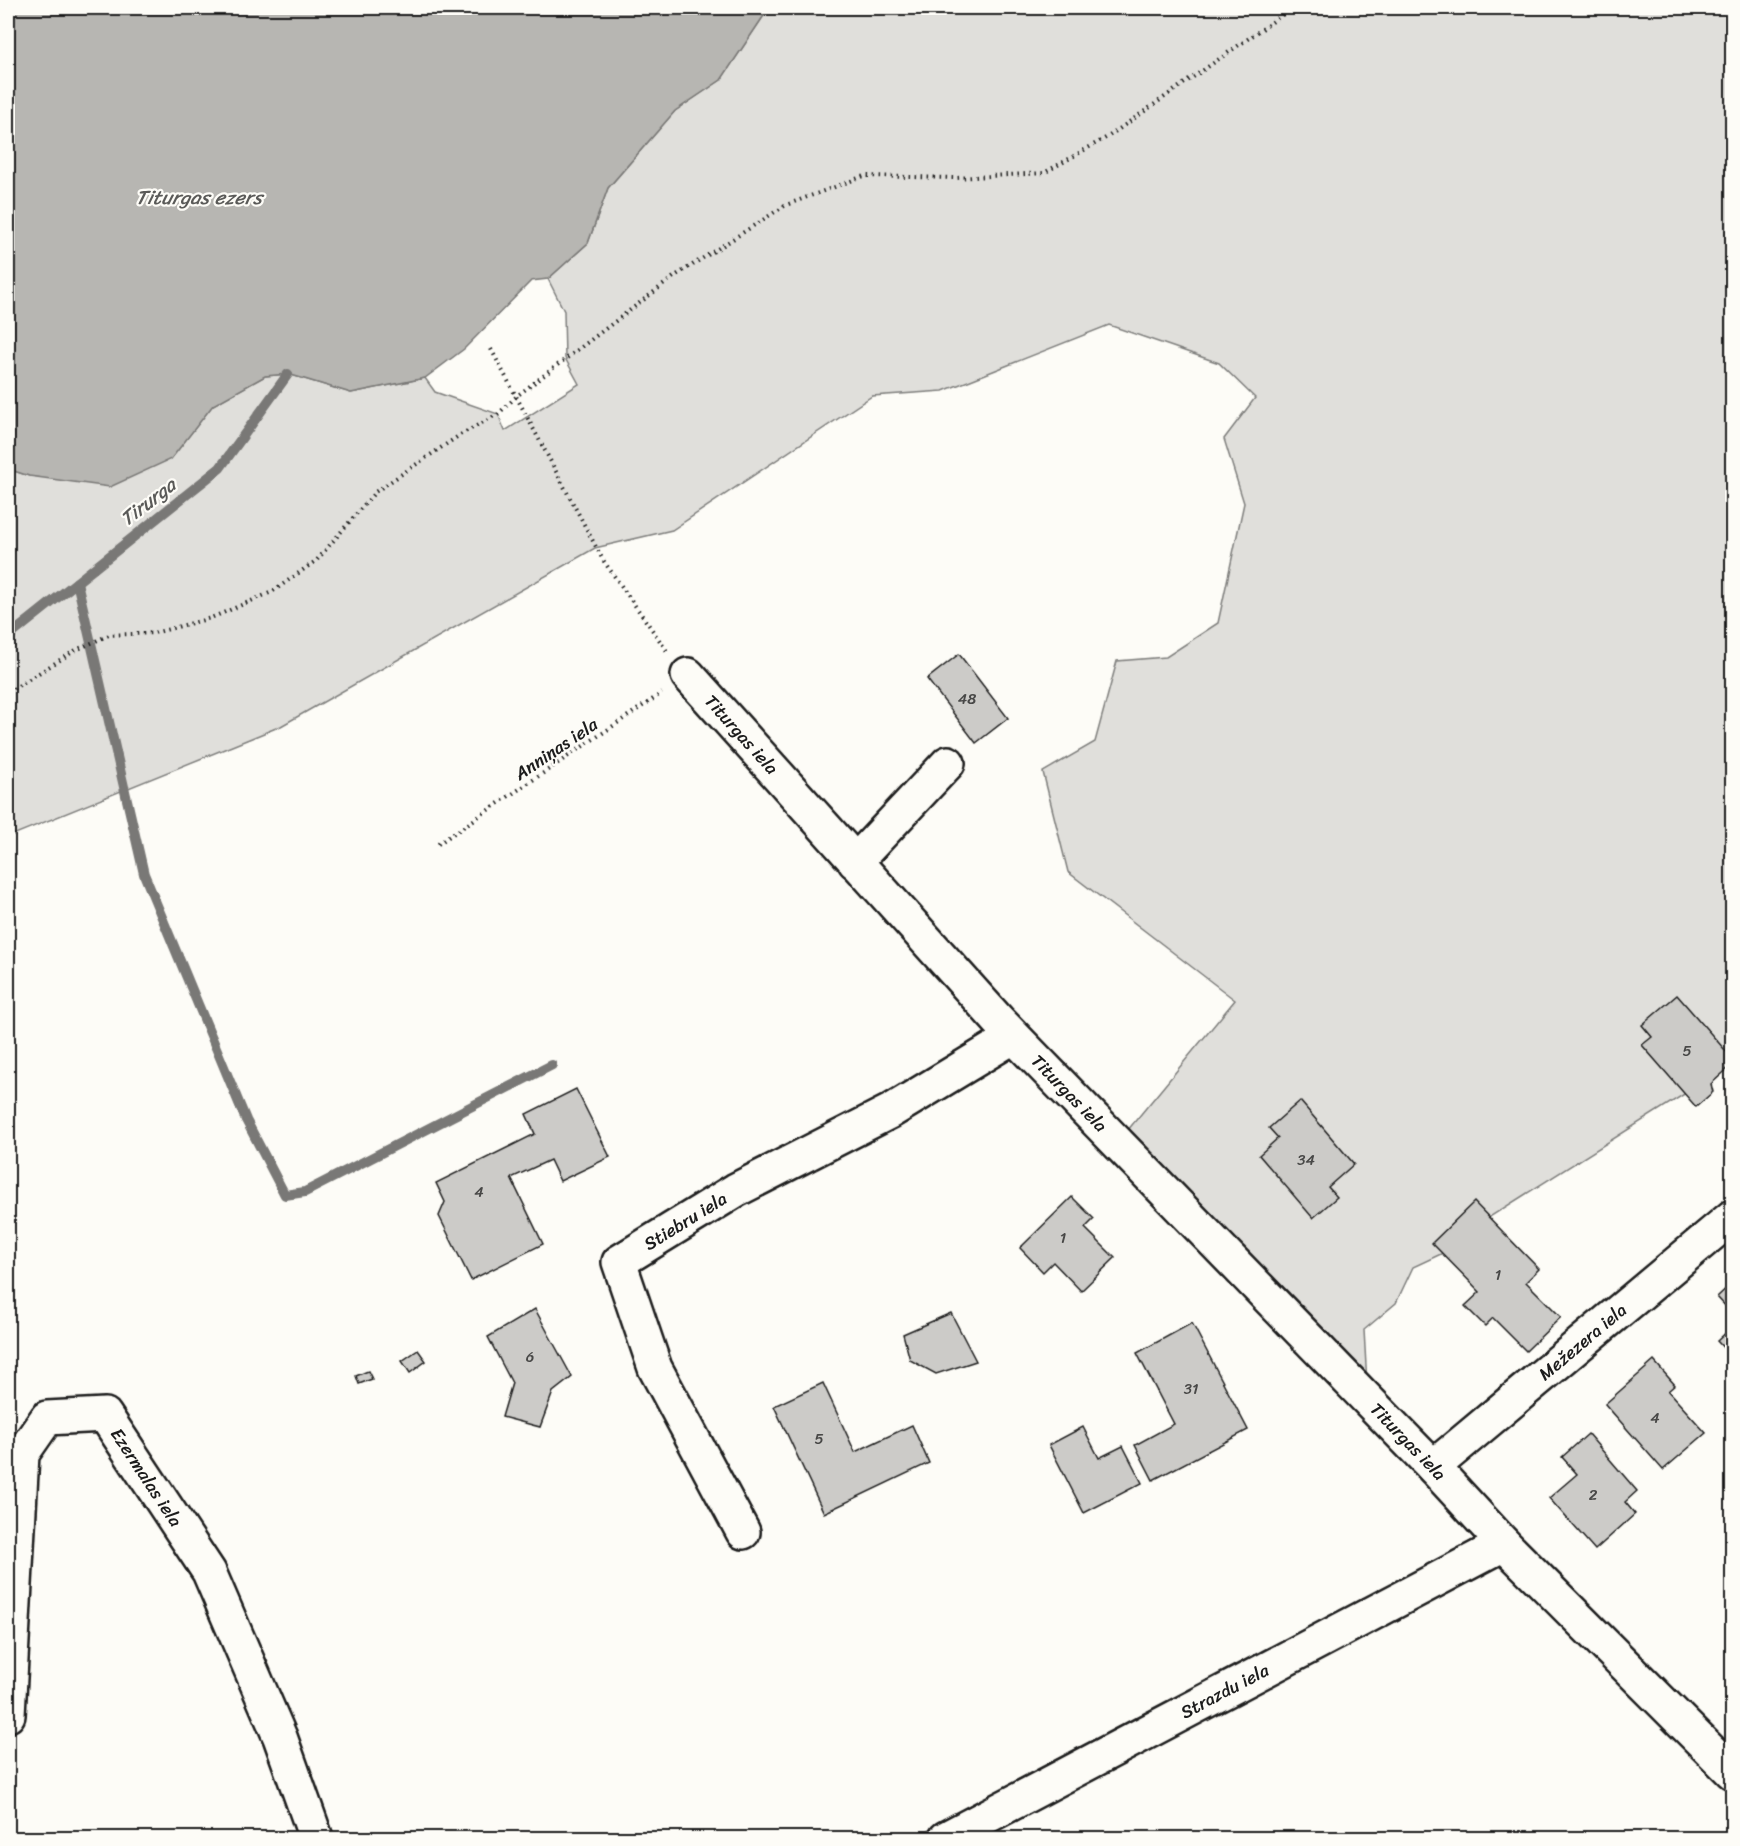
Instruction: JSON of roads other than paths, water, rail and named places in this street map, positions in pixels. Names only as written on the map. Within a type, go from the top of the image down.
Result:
[{"type":"street","name":"Titurgas iela","points":[[688,675],[1013,1037],[1433,1467],[1504,1544],[1732,1772]]},
{"type":"street","points":[[855,862],[948,763]]},
{"type":"street","name":"Stiebru iela","points":[[743,1532],[655,1368],[618,1262],[736,1190],[891,1112],[1013,1037]]},
{"type":"street","name":"Mežezera iela","points":[[1433,1467],[1732,1217]]},
{"type":"street","name":"Ezermalas iela","points":[[8,1715],[22,1454],[47,1418],[105,1415],[209,1572],[280,1737],[316,1839]]},
{"type":"street","name":"Strazdu iela","points":[[946,1839],[1504,1544]]},
{"type":"water","name":"Titurgas ezers","points":[[8,8],[769,8],[721,80],[675,111],[608,188],[588,243],[548,279],[531,281],[464,349],[425,378],[351,393],[288,374],[265,376],[213,405],[171,459],[110,487],[29,476],[8,469]]},
{"type":"waterway","name":"Tirurga","points":[[8,637],[220,468],[288,374]]},
{"type":"waterway","points":[[77,582],[144,874],[246,1120],[285,1195],[305,1192],[552,1065]]}]
